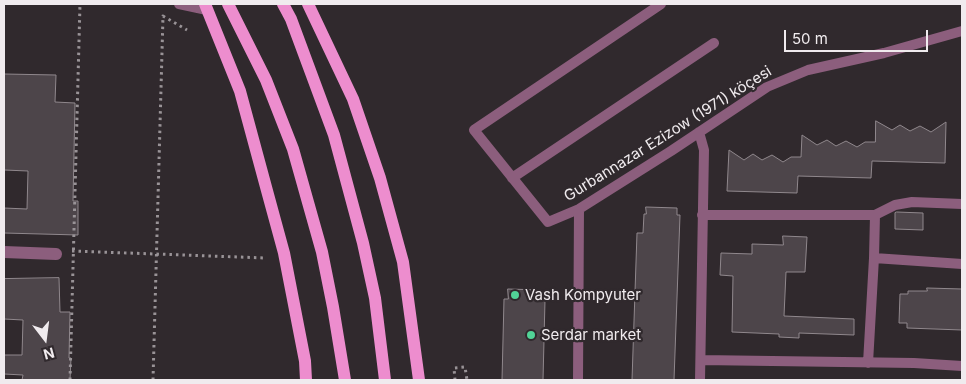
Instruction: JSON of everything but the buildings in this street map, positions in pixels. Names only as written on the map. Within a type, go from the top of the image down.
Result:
[{"type":"main road","points":[[228,4],[266,80],[293,149],[322,252],[335,315],[345,380]]},
{"type":"main road","points":[[283,4],[291,19],[334,135],[363,242],[375,298],[385,380]]},
{"type":"main road","points":[[308,4],[353,99],[380,178],[403,262],[419,380]]},
{"type":"main road","points":[[206,7],[240,91],[284,253],[305,361],[306,380]]},
{"type":"street","points":[[4,252],[56,254]]},
{"type":"lane","points":[[179,4],[206,7]]},
{"type":"lane","name":"Gurbannazar Ezizow (1971) köçesi","points":[[661,4],[474,130],[548,222],[579,209],[767,86],[808,70],[962,31]]},
{"type":"lane","points":[[512,178],[714,42]]},
{"type":"lane","points":[[699,132],[704,150],[700,380]]},
{"type":"lane","points":[[702,215],[875,215],[895,205],[912,202],[962,204]]},
{"type":"lane","points":[[578,380],[579,209]]},
{"type":"lane","points":[[868,363],[875,215]]},
{"type":"lane","points":[[874,258],[962,262]]},
{"type":"lane","points":[[701,360],[962,366]]},
{"type":"path","points":[[70,380],[80,4]]},
{"type":"path","points":[[153,380],[163,16],[187,30]]},
{"type":"path","points":[[56,254],[73,251],[266,258]]},
{"type":"path","points":[[456,380],[454,368],[465,367],[467,380]]},
{"type":"place","name":"Vash Kompyuter","points":[[515,295]]},
{"type":"place","name":"Serdar market","points":[[531,335]]}]
